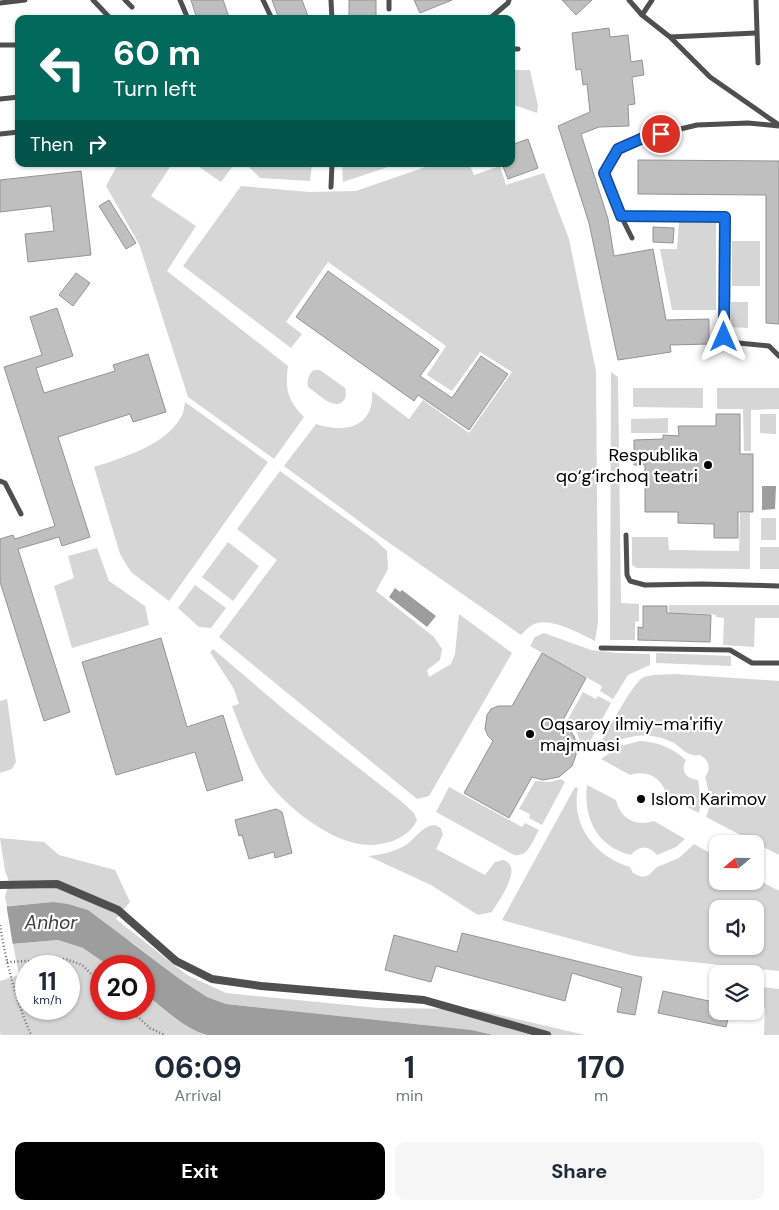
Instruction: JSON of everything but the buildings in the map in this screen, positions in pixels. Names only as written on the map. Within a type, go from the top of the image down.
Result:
[{"type":"street","points":[[0,885],[58,884],[118,910],[176,961],[212,979],[261,986],[424,1000],[547,1035]]},
{"type":"lane","points":[[0,3],[25,0]]},
{"type":"lane","points":[[93,0],[107,15]]},
{"type":"lane","points":[[125,0],[132,7]]},
{"type":"lane","points":[[180,0],[186,15]]},
{"type":"lane","points":[[263,0],[270,15]]},
{"type":"lane","points":[[331,0],[332,15]]},
{"type":"lane","points":[[389,0],[389,9]]},
{"type":"lane","points":[[494,15],[509,0]]},
{"type":"lane","points":[[629,0],[642,15],[670,37],[710,77],[779,125]]},
{"type":"lane","points":[[642,15],[652,0]]},
{"type":"lane","points":[[756,0],[758,63]]},
{"type":"lane","points":[[670,37],[756,33]]},
{"type":"lane","points":[[0,45],[15,45]]},
{"type":"lane","points":[[0,99],[15,97]]},
{"type":"lane","points":[[632,238],[604,173],[618,149],[643,138],[697,125],[748,123],[779,125]]},
{"type":"lane","points":[[0,134],[15,132]]},
{"type":"lane","points":[[331,187],[332,167]]},
{"type":"lane","points":[[621,216],[725,217],[724,337],[728,342],[768,346],[779,356]]},
{"type":"lane","points":[[0,481],[5,483],[21,514]]},
{"type":"lane","points":[[626,535],[627,575],[630,581],[644,585],[779,586]]},
{"type":"lane","points":[[601,648],[730,650],[752,663],[779,664]]},
{"type":"path","points":[[0,925],[7,962],[20,1008],[31,1035]]},
{"type":"path","points":[[7,962],[66,959],[82,965],[90,973]]},
{"type":"path","points":[[141,1020],[150,1028],[165,1035]]},
{"type":"shaded area","points":[[515,70],[530,70],[538,106],[537,113],[515,105]]},
{"type":"shaded area","points":[[116,167],[170,167],[151,196],[196,226],[167,271],[288,366],[288,394],[304,417],[274,459],[188,397],[139,244],[106,186]]},
{"type":"shaded area","points":[[199,167],[232,167],[221,182]]},
{"type":"shaded area","points":[[249,167],[312,167],[310,181],[260,178]]},
{"type":"shaded area","points":[[342,167],[388,167],[343,182]]},
{"type":"shaded area","points":[[425,167],[470,167],[474,175],[500,167],[506,185],[544,173],[569,239],[596,371],[598,622],[595,641],[567,628],[544,622],[533,625],[521,635],[378,535],[284,466],[316,424],[337,428],[356,425],[363,420],[369,413],[372,403],[372,391],[409,419],[423,400],[469,433],[512,372],[480,352],[452,391],[427,375],[446,346],[328,262],[286,322],[302,334],[291,348],[183,266],[241,186],[310,192],[356,191]]},
{"type":"shaded area","points":[[679,222],[716,223],[716,310],[672,310],[660,249],[677,249]]},
{"type":"shaded area","points":[[732,241],[760,241],[760,286],[732,286]]},
{"type":"shaded area","points":[[731,302],[748,302],[748,328],[731,327]]},
{"type":"shaded area","points":[[314,370],[320,370],[345,388],[346,394],[342,402],[334,404],[329,402],[308,387],[308,377]]},
{"type":"shaded area","points":[[611,372],[618,377],[621,603],[639,604],[639,621],[635,622],[635,640],[610,640]]},
{"type":"shaded area","points":[[633,388],[703,388],[703,408],[633,407]]},
{"type":"shaded area","points":[[717,388],[779,388],[779,409],[751,410],[751,451],[744,451],[743,409],[717,409]]},
{"type":"shaded area","points":[[185,402],[268,462],[169,601],[131,572],[120,554],[94,467],[154,443],[174,427],[182,415]]},
{"type":"shaded area","points":[[760,414],[776,414],[776,434],[760,433]]},
{"type":"shaded area","points":[[668,418],[668,433],[631,433],[631,419]]},
{"type":"shaded area","points":[[280,471],[374,539],[387,551],[388,569],[376,591],[434,637],[442,649],[440,660],[427,670],[429,677],[451,664],[455,654],[459,614],[512,653],[429,796],[417,799],[219,637],[277,560],[237,529]]},
{"type":"shaded area","points":[[740,513],[750,513],[750,569],[637,568],[632,565],[632,537],[668,537],[669,550],[739,551]]},
{"type":"shaded area","points":[[761,518],[776,518],[776,540],[761,540]]},
{"type":"shaded area","points":[[228,542],[259,566],[233,601],[202,577]]},
{"type":"shaded area","points":[[760,547],[779,547],[779,569],[760,569]]},
{"type":"shaded area","points":[[97,548],[109,581],[145,606],[149,625],[72,648],[54,586],[74,578],[68,556]]},
{"type":"shaded area","points":[[195,585],[226,608],[211,628],[199,627],[178,608]]},
{"type":"shaded area","points":[[669,605],[779,605],[779,618],[755,618],[754,647],[723,645],[724,618],[711,614],[669,613]]},
{"type":"shaded area","points":[[544,633],[591,650],[650,654],[650,665],[628,675],[613,699],[600,691],[602,686],[530,646],[535,637]]},
{"type":"shaded area","points":[[213,649],[287,712],[401,801],[414,813],[417,820],[411,829],[397,839],[386,843],[364,845],[331,834],[299,813],[272,787],[258,767],[232,706],[239,704],[234,689],[210,652]]},
{"type":"shaded area","points":[[656,653],[731,656],[731,666],[656,663]]},
{"type":"shaded area","points":[[675,674],[779,681],[779,855],[764,847],[764,835],[741,835],[706,817],[709,792],[705,777],[708,765],[706,760],[700,755],[688,754],[674,743],[655,736],[636,736],[618,741],[601,750],[598,748],[639,680],[656,675]]},
{"type":"shaded area","points":[[583,692],[596,699],[598,696],[611,703],[587,747],[582,746],[577,733],[567,721]]},
{"type":"shaded area","points":[[7,699],[16,762],[12,769],[0,773],[0,701]]},
{"type":"shaded area","points":[[640,741],[665,746],[686,760],[684,764],[685,774],[690,778],[698,780],[701,802],[699,813],[667,797],[662,785],[649,774],[637,773],[630,775],[601,759],[620,746]]},
{"type":"shaded area","points":[[561,779],[565,782],[542,825],[529,818],[530,814],[519,809],[535,781],[550,782]]},
{"type":"shaded area","points":[[587,785],[616,800],[621,812],[630,820],[641,823],[654,821],[685,839],[676,847],[657,855],[647,848],[637,849],[631,855],[619,851],[601,838],[590,820],[587,809]]},
{"type":"shaded area","points":[[449,787],[522,827],[525,823],[539,830],[527,851],[514,855],[436,812]]},
{"type":"shaded area","points":[[575,787],[578,788],[578,815],[588,838],[606,856],[630,867],[633,873],[643,877],[649,875],[657,867],[679,858],[694,844],[709,852],[709,890],[764,890],[764,883],[779,891],[779,971],[764,969],[764,965],[721,965],[634,956],[502,920]]},
{"type":"shaded area","points":[[435,825],[441,828],[443,835],[436,849],[485,875],[495,862],[503,860],[509,864],[511,876],[492,912],[478,915],[431,885],[368,856],[387,853],[406,845],[423,829]]},
{"type":"shaded area","points":[[0,838],[44,842],[59,855],[115,870],[130,902],[116,919],[187,975],[226,993],[378,1008],[474,1009],[585,1035],[493,1035],[472,1030],[226,1004],[207,997],[181,980],[155,960],[155,955],[148,955],[134,944],[53,902],[7,906],[5,897],[9,881],[5,871]]},
{"type":"shaded area","points":[[58,940],[83,948],[93,955],[90,955],[90,1020],[155,1020],[155,1002],[182,1023],[207,1035],[1,1035],[0,981],[15,976],[15,1020],[80,1020],[80,955],[15,955],[13,944]]},
{"type":"shaded area","points":[[764,987],[779,989],[779,1035],[764,1035]]},
{"type":"water","points":[[762,486],[776,486],[775,509],[762,510]]},
{"type":"water","points":[[395,588],[400,592],[402,590],[436,616],[427,627],[389,597]]},
{"type":"water","name":"Anhor","points":[[53,902],[88,910],[148,955],[93,955],[83,948],[58,940],[0,945],[0,907]]},
{"type":"water","name":"Anhor","points":[[155,960],[207,997],[226,1004],[472,1030],[493,1035],[207,1035],[190,1028],[155,1002]]},
{"type":"pier","points":[[6,903],[13,946],[0,948],[0,904]]},
{"type":"place","name":"Respublika qo‘g‘irchoq teatri","points":[[708,465]]},
{"type":"place","name":"Oqsaroy ilmiy-ma'rifiy majmuasi","points":[[530,734]]},
{"type":"place","name":"Islom Karimov","points":[[641,799]]},
{"type":"route","points":[[661,134],[643,138],[618,149],[604,173],[621,216],[725,217],[724,337]]}]
